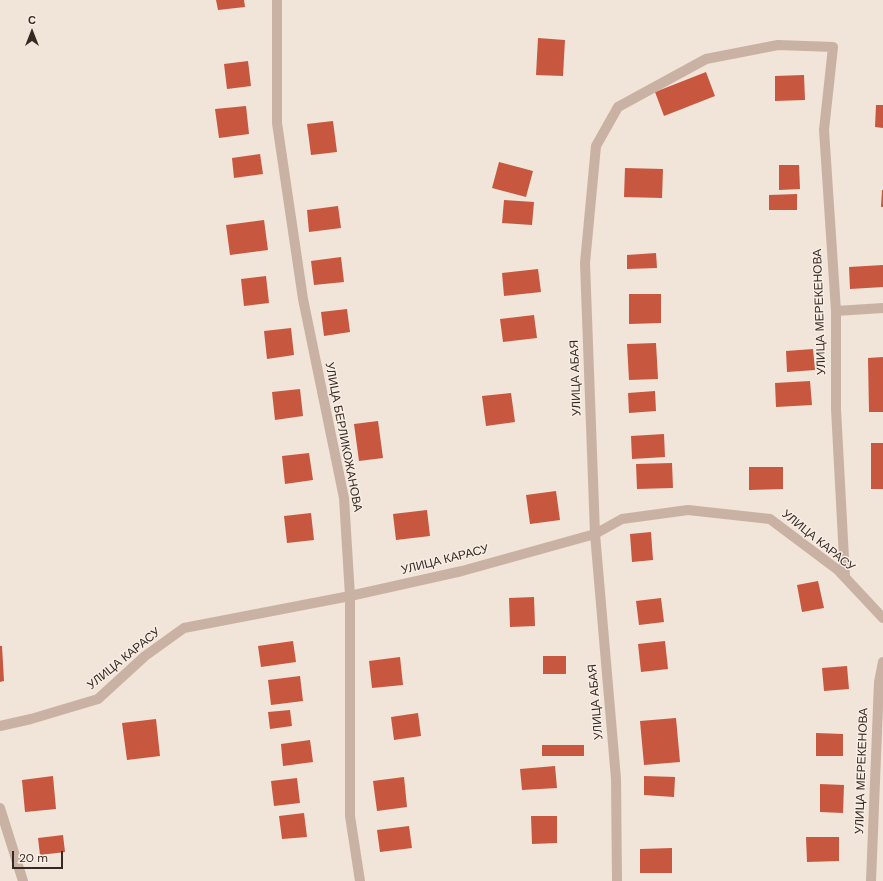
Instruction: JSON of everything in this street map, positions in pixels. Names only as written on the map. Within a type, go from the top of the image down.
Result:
[{"type":"street","name":"УЛИЦА БЕРЛИКОЖАНОВА","points":[[277,0],[277,123],[303,299],[344,498],[350,596],[350,816],[360,881]]},
{"type":"street","name":"УЛИЦА АБАЯ","points":[[617,881],[616,779],[595,534],[585,263],[596,146],[618,107],[706,59],[778,45],[832,47]]},
{"type":"street","name":"УЛИЦА МЕРЕКЕНОВА","points":[[832,47],[824,130],[836,312],[836,409],[845,577]]},
{"type":"street","points":[[836,312],[883,308]]},
{"type":"street","name":"УЛИЦА КАРАСУ","points":[[0,726],[31,719],[98,699],[145,656],[184,628],[350,596],[462,571],[595,534],[622,519],[688,510],[770,519],[838,570],[883,618]]},
{"type":"street","name":"УЛИЦА МЕРЕКЕНОВА","points":[[871,881],[879,682],[883,662]]},
{"type":"street","points":[[0,808],[23,881]]},
{"type":"building","points":[[216,0],[244,0],[245,7],[218,10]]},
{"type":"building","points":[[538,38],[565,40],[563,76],[536,75]]},
{"type":"building","points":[[248,61],[251,86],[227,89],[224,64]]},
{"type":"building","points":[[706,72],[715,96],[664,116],[655,92]]},
{"type":"building","points":[[804,75],[805,100],[775,101],[775,76]]},
{"type":"building","points":[[876,105],[883,105],[883,128],[875,127]]},
{"type":"building","points":[[246,106],[249,134],[219,138],[215,109]]},
{"type":"building","points":[[333,121],[337,152],[311,155],[307,124]]},
{"type":"building","points":[[260,154],[263,174],[234,178],[232,158]]},
{"type":"building","points":[[499,162],[533,171],[526,197],[492,188]]},
{"type":"building","points":[[779,165],[799,165],[800,189],[779,190]]},
{"type":"building","points":[[625,168],[663,169],[662,198],[624,197]]},
{"type":"building","points":[[882,190],[883,207],[881,207]]},
{"type":"building","points":[[797,194],[797,210],[769,210],[769,195]]},
{"type":"building","points":[[504,200],[534,202],[532,225],[502,223]]},
{"type":"building","points":[[338,206],[341,228],[309,232],[307,210]]},
{"type":"building","points":[[264,220],[268,250],[230,255],[226,225]]},
{"type":"building","points":[[656,253],[657,268],[627,269],[627,255]]},
{"type":"building","points":[[341,257],[344,282],[314,285],[311,261]]},
{"type":"building","points":[[883,265],[883,287],[850,289],[849,267]]},
{"type":"building","points":[[538,269],[541,292],[504,296],[502,273]]},
{"type":"building","points":[[266,276],[269,303],[244,306],[241,279]]},
{"type":"building","points":[[629,294],[661,294],[661,323],[629,324]]},
{"type":"building","points":[[347,309],[350,332],[324,336],[321,312]]},
{"type":"building","points":[[534,315],[537,338],[503,342],[500,319]]},
{"type":"building","points":[[291,328],[294,355],[267,359],[264,331]]},
{"type":"building","points":[[656,343],[658,379],[629,380],[627,344]]},
{"type":"building","points":[[813,349],[815,370],[787,372],[786,351]]},
{"type":"building","points":[[883,357],[883,412],[869,412],[868,358]]},
{"type":"building","points":[[810,381],[812,405],[776,407],[775,383]]},
{"type":"building","points":[[300,389],[303,416],[275,420],[272,392]]},
{"type":"building","points":[[655,391],[656,411],[629,413],[628,393]]},
{"type":"building","points":[[511,393],[515,422],[486,426],[482,396]]},
{"type":"building","points":[[378,421],[383,458],[359,461],[354,424]]},
{"type":"building","points":[[664,434],[665,457],[632,459],[631,436]]},
{"type":"building","points":[[871,443],[883,443],[883,489],[871,489]]},
{"type":"building","points":[[309,453],[313,480],[285,484],[282,456]]},
{"type":"building","points":[[672,463],[673,488],[637,489],[636,464]]},
{"type":"building","points":[[749,467],[783,467],[783,489],[749,490]]},
{"type":"building","points":[[556,491],[560,520],[530,524],[526,495]]},
{"type":"building","points":[[427,510],[430,536],[396,540],[393,514]]},
{"type":"building","points":[[311,513],[314,540],[287,543],[284,516]]},
{"type":"building","points":[[651,532],[653,560],[632,562],[630,534]]},
{"type":"building","points":[[818,581],[824,608],[802,612],[797,585]]},
{"type":"building","points":[[534,597],[535,626],[510,627],[509,598]]},
{"type":"building","points":[[661,598],[664,622],[639,625],[636,601]]},
{"type":"building","points":[[293,641],[296,662],[261,667],[258,646]]},
{"type":"building","points":[[665,641],[668,669],[641,672],[638,644]]},
{"type":"building","points":[[0,646],[2,646],[4,681],[0,682]]},
{"type":"building","points":[[543,656],[566,656],[566,674],[543,674]]},
{"type":"building","points":[[400,657],[403,685],[372,688],[369,661]]},
{"type":"building","points":[[847,666],[849,689],[824,691],[822,668]]},
{"type":"building","points":[[300,676],[303,701],[271,705],[268,680]]},
{"type":"building","points":[[290,710],[292,726],[270,729],[268,712]]},
{"type":"building","points":[[418,713],[421,736],[394,740],[391,717]]},
{"type":"building","points":[[676,718],[680,762],[644,765],[640,721]]},
{"type":"building","points":[[156,719],[160,756],[127,760],[122,723]]},
{"type":"building","points":[[816,733],[843,734],[843,756],[816,756]]},
{"type":"building","points":[[310,740],[313,762],[283,766],[281,744]]},
{"type":"building","points":[[542,745],[584,745],[584,756],[542,756]]},
{"type":"building","points":[[555,766],[557,788],[522,790],[520,769]]},
{"type":"building","points":[[53,776],[56,809],[25,812],[22,780]]},
{"type":"building","points":[[644,776],[675,777],[674,797],[644,795]]},
{"type":"building","points":[[404,777],[407,807],[377,811],[373,781]]},
{"type":"building","points":[[297,778],[300,803],[274,806],[271,781]]},
{"type":"building","points":[[820,784],[844,785],[843,813],[820,812]]},
{"type":"building","points":[[304,813],[307,837],[282,839],[279,816]]},
{"type":"building","points":[[531,816],[557,816],[557,843],[532,844]]},
{"type":"building","points":[[409,826],[412,848],[380,852],[377,830]]},
{"type":"building","points":[[63,835],[65,852],[40,855],[38,838]]},
{"type":"building","points":[[806,837],[839,837],[839,861],[807,862]]},
{"type":"building","points":[[672,848],[672,873],[640,873],[640,849]]}]
